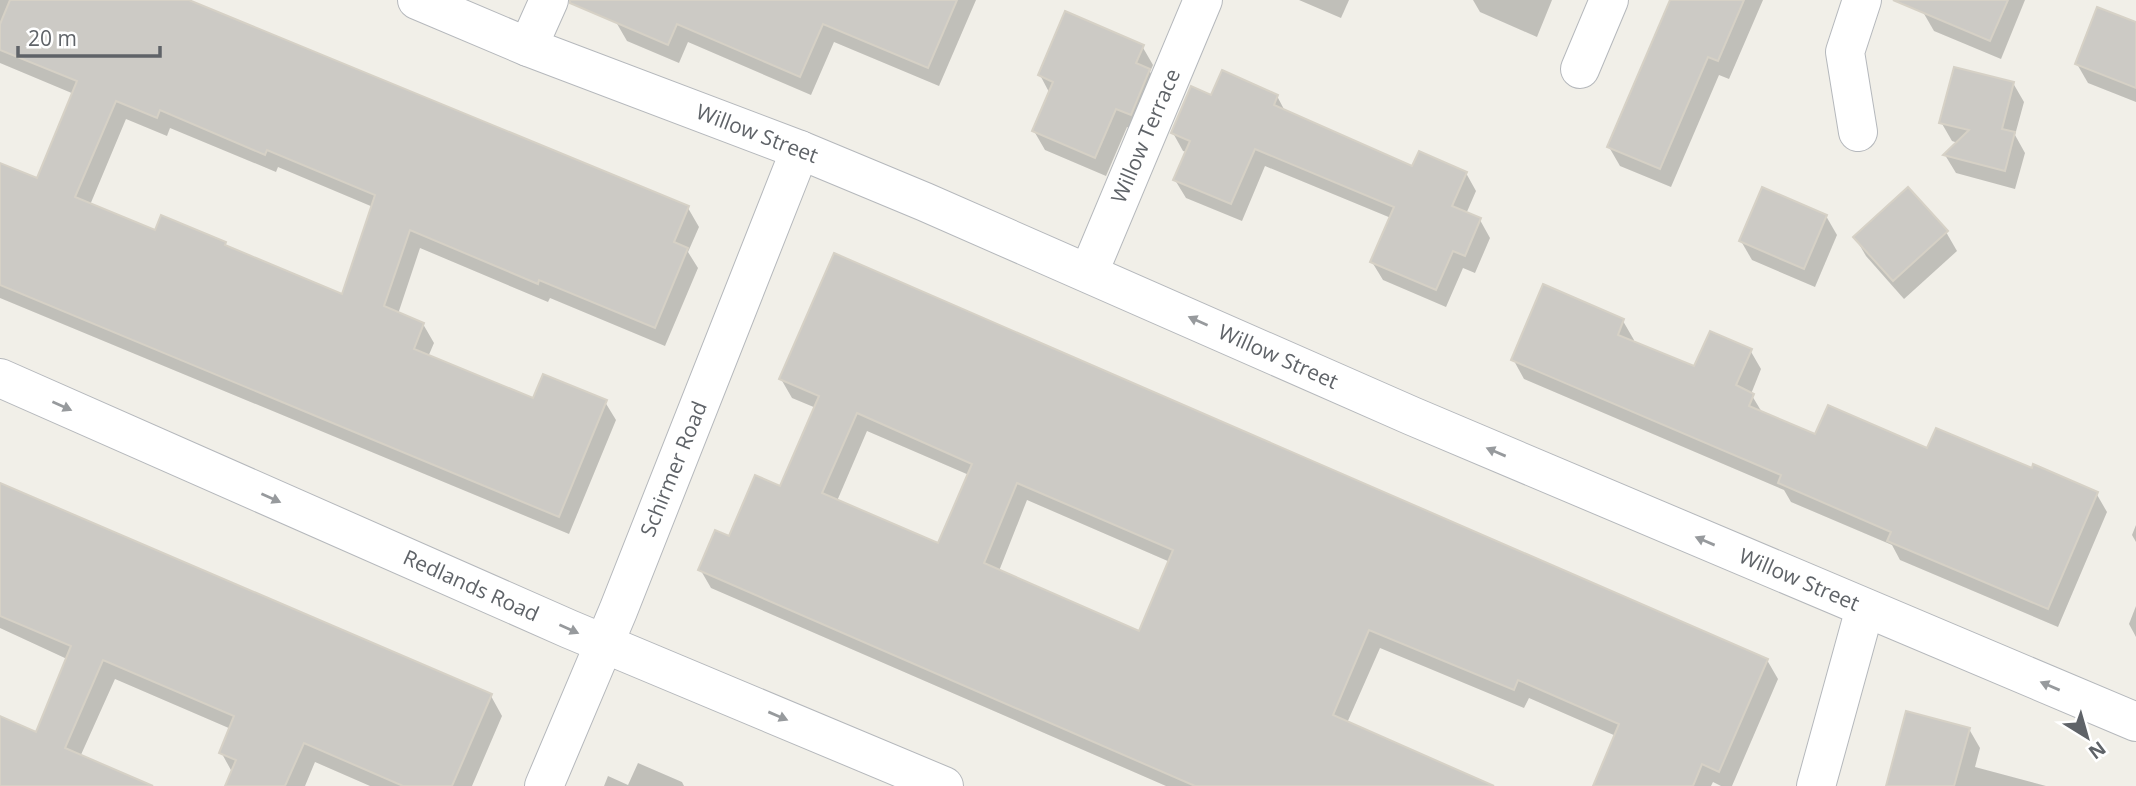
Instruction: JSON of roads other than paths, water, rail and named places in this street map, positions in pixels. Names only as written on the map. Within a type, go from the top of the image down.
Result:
[{"type":"street","name":"Willow Street","points":[[417,0],[528,47],[800,150],[1089,272],[1412,416],[2136,722]]},
{"type":"street","points":[[528,47],[549,0]]},
{"type":"street","name":"Willow Terrace","points":[[1089,272],[1203,0]]},
{"type":"street","points":[[1580,69],[1609,0]]},
{"type":"street","points":[[1858,132],[1845,52],[1863,0]]},
{"type":"street","name":"Schirmer Road","points":[[544,786],[605,644],[800,150]]},
{"type":"street","name":"Redlands Road","points":[[0,378],[605,644],[944,786]]},
{"type":"street","points":[[1816,786],[1865,608]]}]
